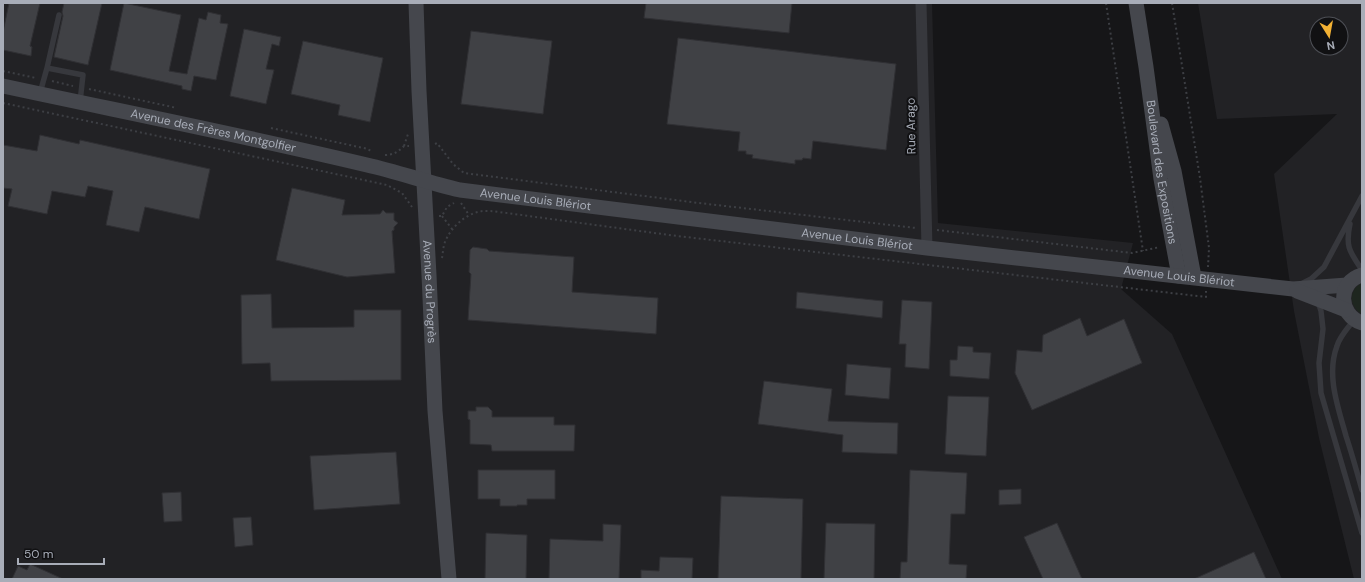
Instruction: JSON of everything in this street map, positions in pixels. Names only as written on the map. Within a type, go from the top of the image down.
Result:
[{"type":"street","name":"Avenue du Progrès","points":[[416,3],[423,181],[435,411],[449,579]]},
{"type":"street","name":"Rue Arago","points":[[921,3],[927,248]]},
{"type":"street","name":"Boulevard des Expositions","points":[[1136,3],[1161,179],[1179,276]]},
{"type":"street","name":"Boulevard des Expositions","points":[[1146,67],[1174,171],[1200,278]]},
{"type":"street","name":"Avenue des Frères Montgolfier","points":[[3,86],[354,162],[423,181]]},
{"type":"street","name":"Avenue Louis Blériot","points":[[423,181],[460,190],[927,248],[1293,289],[1347,285]]},
{"type":"street","points":[[1354,318],[1343,302],[1344,293],[1347,285],[1352,280],[1362,275]]},
{"type":"street","name":"Avenue Louis Blériot","points":[[1293,289],[1317,298],[1354,318]]},
{"type":"lane","points":[[40,94],[59,15]]},
{"type":"lane","points":[[47,68],[83,75],[80,102]]},
{"type":"lane","points":[[1293,289],[1311,279],[1324,267],[1362,196]]},
{"type":"lane","points":[[1352,216],[1347,243],[1362,270]]},
{"type":"lane","points":[[1317,298],[1321,311],[1323,329],[1319,363],[1321,393],[1362,534]]},
{"type":"lane","points":[[1354,318],[1337,345],[1334,357],[1333,377],[1335,398],[1362,490]]},
{"type":"path","points":[[380,155],[390,155],[398,152],[404,146],[437,143],[453,164],[464,173],[699,203],[1132,253],[1143,251],[1106,3]]},
{"type":"path","points":[[442,258],[445,242],[452,229],[469,215],[482,211],[677,236],[1206,297],[1200,278],[1209,248],[1200,178],[1172,3]]},
{"type":"path","points":[[3,103],[386,185],[402,192],[413,211]]},
{"type":"path","points":[[442,216],[452,229]]},
{"type":"shaded area","points":[[3,3],[932,3],[938,223],[1133,243],[1121,289],[1172,334],[1282,579],[3,579]]},
{"type":"shaded area","points":[[1198,3],[1362,3],[1362,579],[1354,579],[1319,438],[1294,311],[1274,174],[1337,114],[1217,119]]},
{"type":"shaded area","points":[[1362,283],[1362,314],[1353,303],[1352,294],[1357,286]]},
{"type":"building","points":[[9,3],[40,3],[30,46],[32,47],[31,56],[3,50],[3,32]]},
{"type":"building","points":[[64,3],[102,3],[88,65],[54,57],[63,16],[62,12]]},
{"type":"building","points":[[124,3],[181,15],[169,71],[187,74],[199,18],[206,20],[208,12],[221,15],[220,23],[228,24],[216,80],[194,76],[191,91],[182,89],[182,86],[110,70]]},
{"type":"building","points":[[646,3],[792,3],[789,33],[644,18]]},
{"type":"building","points":[[244,29],[281,37],[279,46],[272,44],[266,69],[274,70],[266,104],[230,96]]},
{"type":"building","points":[[471,31],[552,41],[543,114],[461,104]]},
{"type":"building","points":[[678,38],[896,64],[886,150],[813,141],[811,159],[803,158],[802,160],[795,160],[795,164],[752,158],[753,155],[746,154],[746,151],[738,151],[740,132],[667,124]]},
{"type":"building","points":[[303,41],[383,58],[370,122],[338,115],[340,105],[291,94]]},
{"type":"building","points":[[40,135],[79,144],[80,140],[210,169],[199,219],[145,207],[139,232],[106,225],[113,191],[88,186],[85,197],[52,191],[47,214],[8,206],[12,189],[3,188],[3,145],[37,151]]},
{"type":"building","points":[[292,188],[345,200],[342,215],[380,214],[383,210],[386,213],[394,213],[394,220],[398,223],[392,231],[395,273],[347,277],[276,260]]},
{"type":"building","points":[[473,247],[487,249],[489,251],[574,257],[572,292],[658,298],[656,334],[468,320],[471,274],[469,272],[470,250]]},
{"type":"building","points":[[797,292],[883,301],[882,318],[796,308]]},
{"type":"building","points":[[271,294],[272,328],[354,327],[354,310],[401,310],[401,380],[271,381],[270,363],[242,364],[241,295]]},
{"type":"building","points":[[902,300],[932,302],[929,369],[905,367],[906,344],[899,344]]},
{"type":"building","points":[[1080,318],[1087,336],[1124,319],[1142,363],[1032,410],[1015,373],[1017,350],[1042,352],[1043,335]]},
{"type":"building","points":[[958,346],[973,347],[973,352],[991,353],[989,379],[950,376],[950,360],[957,360]]},
{"type":"building","points":[[847,364],[891,368],[889,399],[845,395]]},
{"type":"building","points":[[764,381],[832,389],[828,421],[898,423],[897,454],[842,452],[843,435],[758,424]]},
{"type":"building","points":[[948,396],[989,397],[986,456],[945,454]]},
{"type":"building","points":[[476,407],[488,407],[492,411],[492,417],[554,417],[554,425],[575,425],[574,451],[492,451],[491,445],[470,444],[470,420],[468,419],[468,411],[476,411]]},
{"type":"building","points":[[396,452],[400,504],[314,510],[310,456]]},
{"type":"building","points":[[478,470],[555,470],[555,499],[527,499],[527,505],[500,506],[500,499],[478,499]]},
{"type":"building","points":[[910,470],[967,473],[965,514],[951,514],[949,564],[967,565],[966,579],[900,579],[901,562],[907,562]]},
{"type":"building","points":[[1021,489],[1021,504],[999,505],[999,490]]},
{"type":"building","points":[[181,492],[182,521],[164,522],[162,493]]},
{"type":"building","points":[[721,496],[803,499],[801,579],[718,579]]},
{"type":"building","points":[[251,517],[253,545],[235,547],[233,518]]},
{"type":"building","points":[[826,523],[875,524],[874,579],[824,579]]},
{"type":"building","points":[[1057,523],[1082,579],[1043,579],[1024,537]]},
{"type":"building","points":[[603,524],[621,525],[619,579],[549,579],[550,539],[603,541]]},
{"type":"building","points":[[486,533],[527,535],[526,579],[485,579]]},
{"type":"building","points":[[1254,552],[1266,579],[1194,579]]},
{"type":"building","points":[[660,557],[693,558],[692,579],[641,579],[641,570],[659,571]]},
{"type":"building","points":[[30,564],[63,579],[12,579],[18,566],[27,570]]}]
